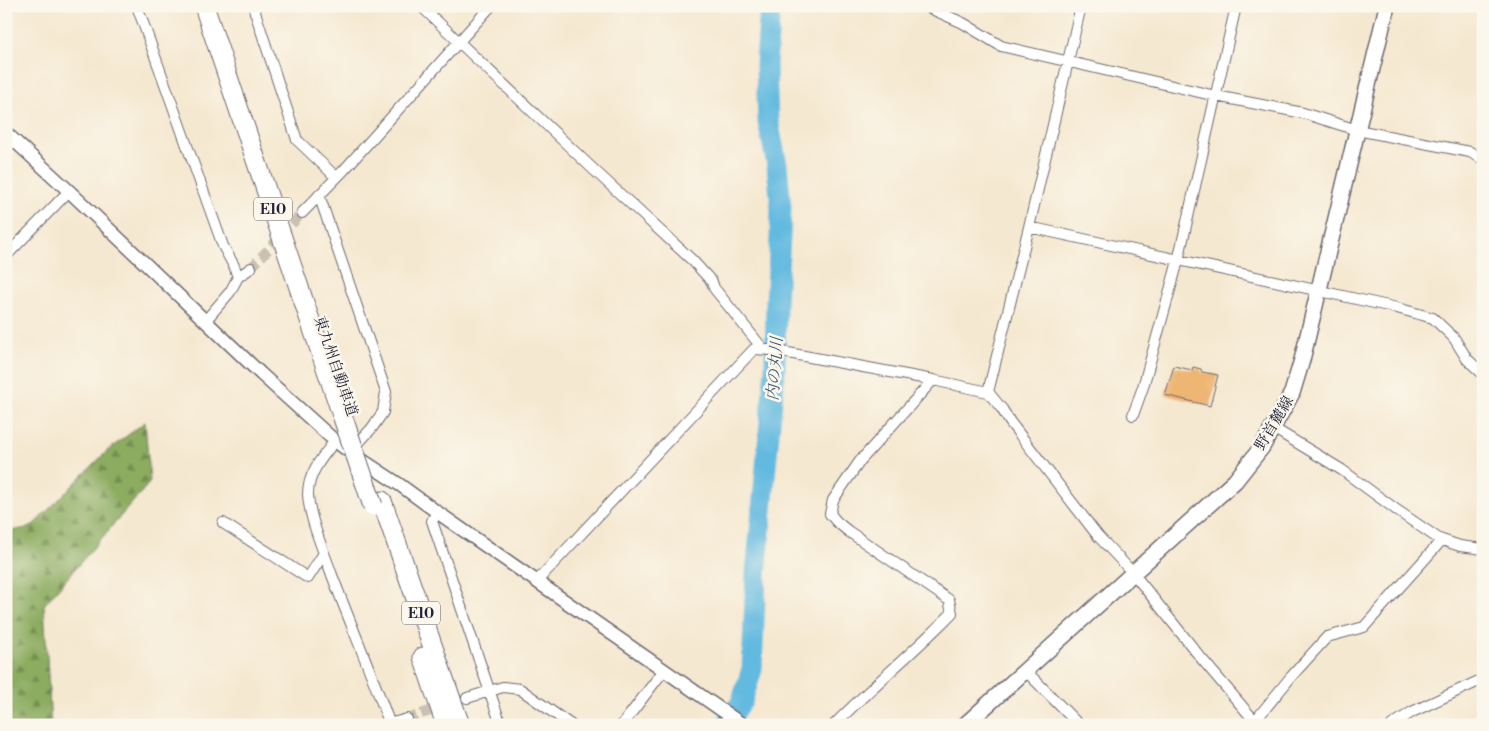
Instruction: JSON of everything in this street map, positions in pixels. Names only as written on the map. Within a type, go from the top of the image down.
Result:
[{"type":"highway","name":"東九州自動車道","points":[[204,6],[346,410]]},
{"type":"highway","name":"東九州自動車道","points":[[214,6],[377,504],[460,725]]},
{"type":"highway","name":"東九州自動車道","points":[[377,504],[402,596],[446,725]]},
{"type":"main road","name":"野首麓線","points":[[965,725],[1235,481],[1262,447],[1292,393],[1319,292],[1387,6]]},
{"type":"street","points":[[137,6],[223,246],[238,277]]},
{"type":"street","points":[[252,6],[297,140],[336,177]]},
{"type":"street","points":[[421,6],[693,261],[712,282],[714,288],[763,349]]},
{"type":"street","points":[[302,213],[344,170],[491,6]]},
{"type":"street","points":[[925,6],[963,24],[1001,46],[1216,96],[1303,113],[1357,130],[1470,152],[1483,159]]},
{"type":"street","points":[[988,392],[1081,6]]},
{"type":"street","points":[[1133,415],[1143,388],[1178,261],[1236,6]]},
{"type":"street","points":[[6,133],[261,374],[335,441],[743,725]]},
{"type":"street","points":[[6,256],[69,191]]},
{"type":"street","points":[[319,195],[386,392],[383,412],[372,428],[350,452]]},
{"type":"street","points":[[1029,227],[1397,308],[1433,318],[1454,338],[1468,359],[1483,374]]},
{"type":"street","points":[[206,320],[230,292],[238,277],[251,268]]},
{"type":"street","points":[[537,581],[754,349],[763,349],[932,380],[988,392],[1098,536],[1133,573],[1256,723],[1290,678],[1327,637],[1364,628],[1442,540]]},
{"type":"street","points":[[834,725],[855,703],[923,642],[952,612],[949,600],[848,531],[836,522],[830,514],[833,500],[860,461],[932,380]]},
{"type":"street","points":[[1272,428],[1342,470],[1442,540],[1460,546],[1481,546]]},
{"type":"street","points":[[335,441],[317,464],[310,479],[308,494],[313,519],[324,553],[389,724],[407,719]]},
{"type":"street","points":[[437,512],[432,521],[501,725]]},
{"type":"street","points":[[223,523],[308,578],[324,553]]},
{"type":"street","points":[[622,725],[664,670]]},
{"type":"street","points":[[1026,670],[1079,725]]},
{"type":"street","points":[[1392,725],[1412,712],[1483,679]]},
{"type":"street","points":[[467,698],[503,686],[520,689],[571,725]]},
{"type":"green space","points":[[145,422],[150,482],[44,605],[51,725],[6,725],[6,532],[31,527],[107,451]]},
{"type":"building","points":[[1174,366],[1192,370],[1193,367],[1201,369],[1202,372],[1218,375],[1210,406],[1165,395]]},
{"type":"waterway","name":"内の丸川","points":[[726,725],[742,701],[752,669],[756,575],[775,368],[776,301],[781,208],[777,165],[768,121],[766,65],[770,6]]},
{"type":"tunnel","points":[[251,268],[302,213]]},
{"type":"tunnel","points":[[407,719],[444,706]]}]
